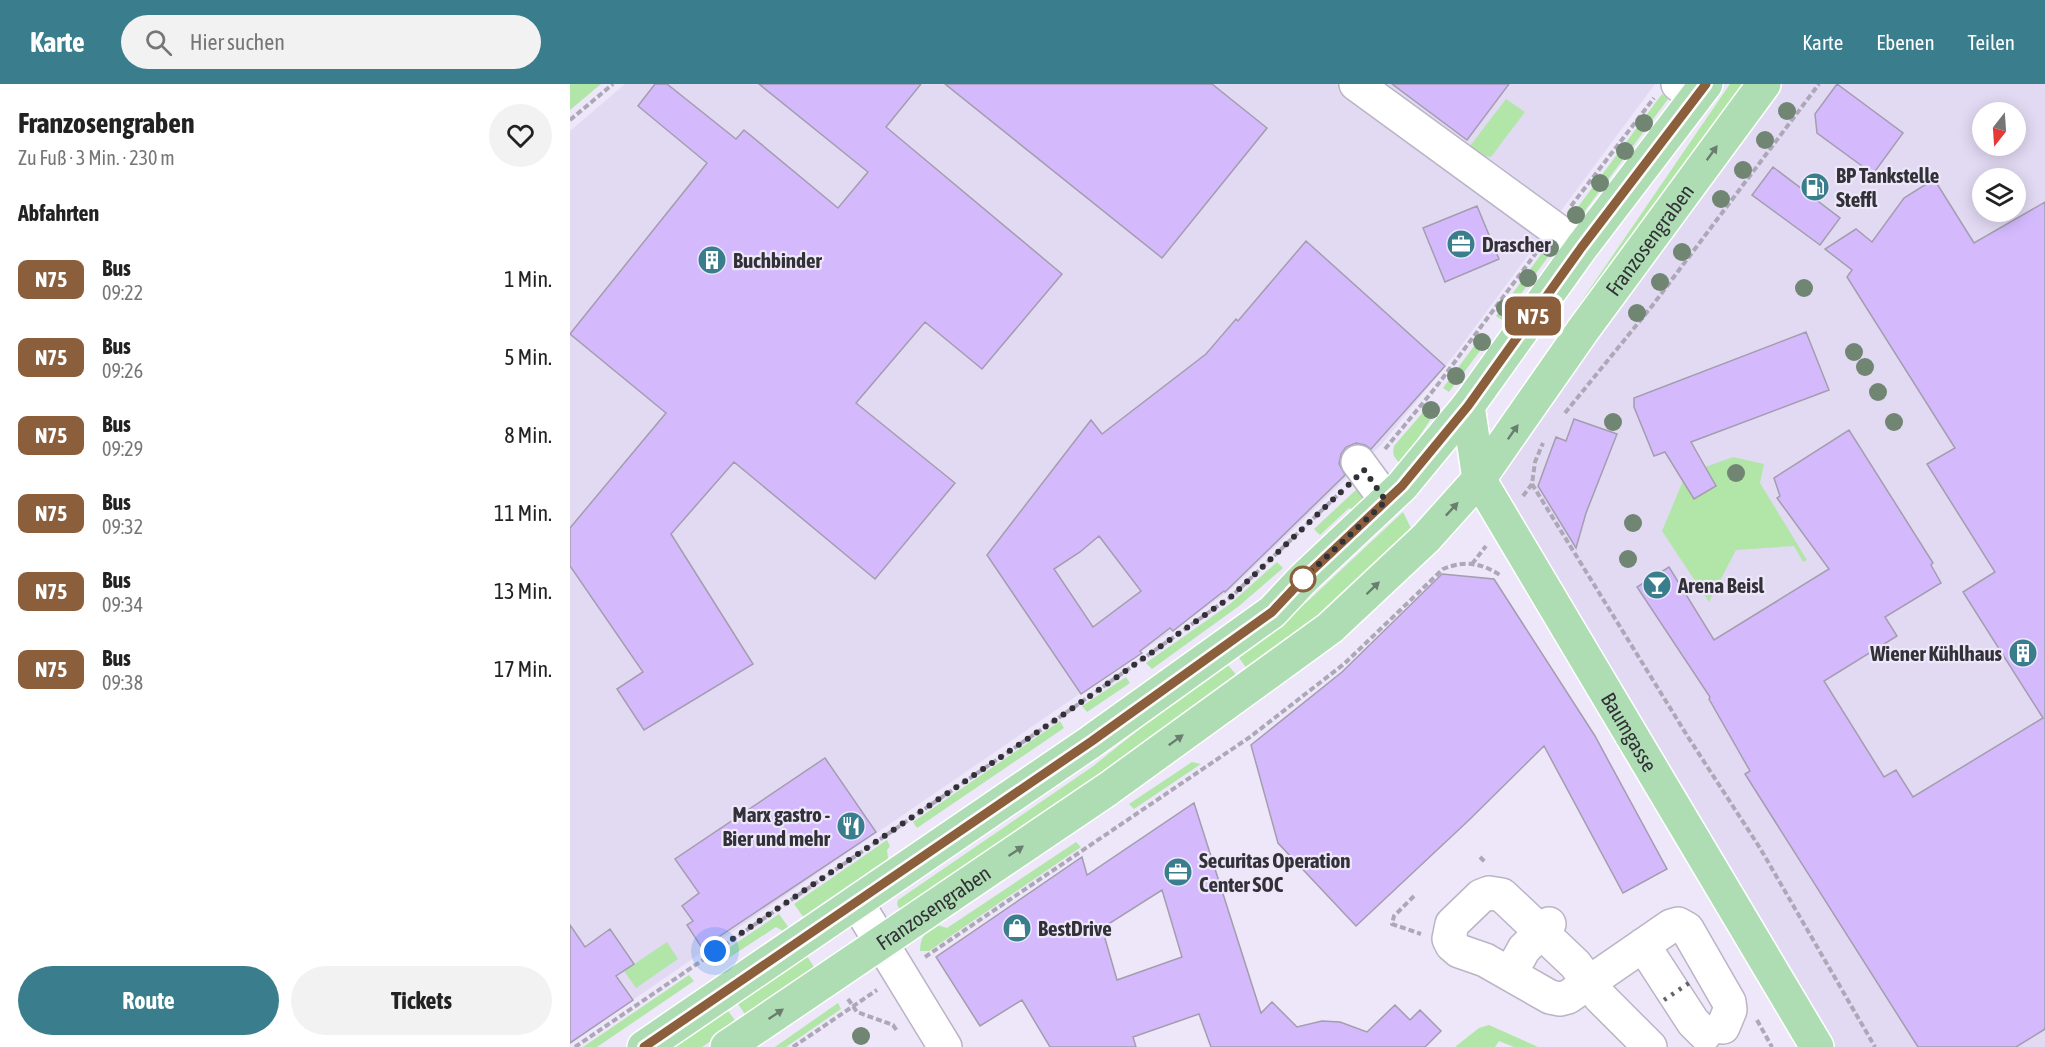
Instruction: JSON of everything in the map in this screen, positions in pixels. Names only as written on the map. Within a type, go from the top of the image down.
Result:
[{"type":"main road","name":"Franzosengraben","points":[[727,1047],[1108,789],[1330,628],[1426,538],[1479,479],[1583,330],[1764,84]]},
{"type":"main road","points":[[644,1047],[1092,741],[1272,612],[1303,579],[1402,486],[1468,406],[1581,248],[1684,90]]},
{"type":"main road","name":"Baumgasse","points":[[1468,406],[1479,479],[1816,1047]]},
{"type":"street","points":[[1356,84],[1581,248]]},
{"type":"street","points":[[1361,466],[1386,501]]},
{"type":"street","points":[[1643,945],[1693,1022],[1716,1039],[1729,1013],[1729,1002],[1687,929],[1678,924],[1666,928],[1643,945],[1590,982],[1568,997],[1557,999],[1485,960],[1459,951],[1449,939],[1451,927],[1455,921],[1481,896],[1490,893],[1502,895],[1545,928],[1590,982],[1600,997],[1650,1047]]},
{"type":"street","points":[[857,903],[945,1047]]},
{"type":"street","points":[[1510,974],[1524,949],[1545,928]]},
{"type":"path","points":[[570,120],[613,84]]},
{"type":"path","points":[[1560,419],[1659,297],[1819,84]]},
{"type":"path","points":[[575,1047],[1070,710],[1232,596],[1361,466],[1382,453],[1436,387],[1555,228],[1684,90]]},
{"type":"path","points":[[1472,564],[1532,484],[1535,462],[1546,435]]},
{"type":"path","points":[[1532,484],[1688,737],[1760,848],[1875,1047]]},
{"type":"path","points":[[793,1047],[1250,737],[1344,664],[1443,568],[1459,563],[1472,564],[1487,567],[1501,575]]},
{"type":"path","points":[[1414,896],[1394,916],[1392,924],[1433,937],[1449,939]]},
{"type":"path","points":[[853,1006],[856,1012],[893,1025],[902,1039]]},
{"type":"path","points":[[1756,1017],[1772,1047]]},
{"type":"shaded area","points":[[625,84],[1655,84],[1452,358],[1381,445],[1227,593],[570,1043],[570,131]]},
{"type":"shaded area","points":[[1765,84],[2045,84],[2045,1047],[1817,1047],[1479,479]]},
{"type":"green space","points":[[570,84],[601,84],[570,110]]},
{"type":"green space","points":[[1730,84],[1744,84],[1575,322],[1570,318]]},
{"type":"green space","points":[[1662,94],[1668,99],[1572,228],[1566,223]]},
{"type":"green space","points":[[1506,99],[1525,112],[1491,157],[1485,156],[1470,146]]},
{"type":"green space","points":[[1550,242],[1556,246],[1502,320],[1496,316]]},
{"type":"green space","points":[[1480,338],[1486,343],[1449,392],[1443,388]]},
{"type":"green space","points":[[1431,403],[1436,404],[1438,408],[1401,464],[1394,456],[1394,446]]},
{"type":"green space","points":[[1733,457],[1764,464],[1760,483],[1807,560],[1803,562],[1794,546],[1736,550],[1709,602],[1662,531],[1683,481],[1694,499],[1716,486],[1705,467]]},
{"type":"green space","points":[[1358,488],[1373,496],[1354,511],[1349,508],[1320,535],[1314,529]]},
{"type":"green space","points":[[1403,512],[1411,528],[1323,611],[1249,672],[1238,656],[1308,601]]},
{"type":"green space","points":[[1277,562],[1283,568],[1239,606],[1152,669],[1146,663],[1230,604]]},
{"type":"green space","points":[[1227,664],[1239,678],[905,908],[899,909],[898,900],[1092,767],[1161,712]]},
{"type":"green space","points":[[1126,677],[1130,683],[1087,712],[1082,706]]},
{"type":"green space","points":[[1060,721],[1064,728],[917,828],[913,822]]},
{"type":"green space","points":[[1192,762],[1201,764],[1134,809],[1129,804]]},
{"type":"green space","points":[[887,840],[890,846],[885,863],[804,918],[794,904]]},
{"type":"green space","points":[[1076,842],[1081,847],[929,951],[920,951],[924,936],[934,924],[947,928]]},
{"type":"green space","points":[[779,914],[789,928],[783,931],[776,927],[715,967],[711,960]]},
{"type":"green space","points":[[667,942],[678,959],[636,988],[624,971]]},
{"type":"green space","points":[[805,953],[816,970],[747,1017],[736,1001]]},
{"type":"green space","points":[[689,975],[694,981],[597,1047],[583,1047]]},
{"type":"green space","points":[[838,1003],[841,1009],[786,1047],[775,1047]]},
{"type":"green space","points":[[726,1008],[737,1023],[702,1047],[668,1047]]},
{"type":"green space","points":[[1489,1025],[1538,1047],[1514,1047],[1499,1041],[1495,1047],[1455,1047],[1479,1028]]},
{"type":"building","points":[[655,84],[667,84],[736,139],[744,130],[838,208],[868,172],[759,84],[921,84],[886,127],[1062,274],[982,369],[925,322],[856,403],[955,483],[875,579],[734,462],[671,534],[753,664],[644,730],[617,689],[643,672],[570,566],[570,528],[666,413],[570,334],[707,163],[638,106]]},
{"type":"building","points":[[945,84],[1212,84],[1267,128],[1162,258]]},
{"type":"building","points":[[1392,84],[1509,84],[1467,140]]},
{"type":"building","points":[[1837,84],[1903,133],[1873,174],[1817,133],[1815,114]]},
{"type":"building","points":[[1773,167],[1840,218],[1820,245],[1752,195]]},
{"type":"building","name":"Wiener Kühlhaus","points":[[1934,179],[1974,243],[2010,222],[2026,222],[2026,213],[2045,202],[2045,1029],[2016,1047],[1918,1047],[1745,774],[1750,771],[1709,699],[1710,697],[1637,587],[1669,567],[1714,640],[1829,569],[1777,498],[1780,496],[1774,478],[1849,430],[1933,563],[1931,565],[1941,583],[1885,617],[1897,636],[1824,681],[1884,777],[1896,770],[1913,797],[2043,718],[1963,592],[1995,572],[1927,464],[1955,448],[1847,277],[1852,270],[1825,249],[1856,229],[1872,242],[1904,198]]},
{"type":"building","name":"Drascher","points":[[1477,206],[1499,259],[1445,282],[1423,228]]},
{"type":"building","points":[[1306,241],[1445,366],[1371,449],[1356,443],[1346,447],[1341,454],[1339,464],[1345,475],[1225,592],[1173,631],[1170,628],[1140,651],[1142,653],[1081,694],[987,555],[1091,420],[1102,434],[1206,354],[1236,319],[1238,321]],"holes":[[[1099,536],[1141,591],[1093,627],[1054,569]]]},
{"type":"building","points":[[1806,332],[1829,390],[1691,442],[1716,486],[1694,499],[1665,452],[1654,456],[1634,407],[1634,398]]},
{"type":"building","points":[[1574,419],[1617,434],[1586,513],[1576,548],[1538,486],[1556,437],[1566,441]]},
{"type":"building","points":[[1442,574],[1494,579],[1595,736],[1667,869],[1623,893],[1544,746],[1356,926],[1278,843],[1251,745],[1342,672]]},
{"type":"building","points":[[825,758],[876,832],[702,948],[687,925],[693,921],[682,906],[699,893],[675,859]]},
{"type":"building","points":[[1194,803],[1261,1013],[1272,1002],[1297,1027],[1322,1021],[1340,1022],[1367,1032],[1395,1005],[1410,1020],[1420,1010],[1441,1031],[1425,1047],[1211,1047],[1199,1014],[1133,1037],[1136,1047],[1050,1047],[1022,1000],[980,1026],[936,957],[1082,857],[1087,875]],"holes":[[[1162,890],[1182,957],[1117,980],[1102,928]]]},
{"type":"building","points":[[570,925],[585,947],[610,929],[634,964],[616,976],[633,1000],[570,1043]]},
{"type":"railway","points":[[1664,1000],[1689,983]]},
{"type":"bus line","name":"N75","points":[[644,1047],[1092,741],[1272,612],[1303,579],[1402,486],[1468,406],[1581,248],[1706,84]]},
{"type":"place","name":"BP Tankstelle Steffl","points":[[1815,187]]},
{"type":"place","name":"Drascher","points":[[1461,244]]},
{"type":"place","name":"Buchbinder","points":[[712,260]]},
{"type":"place","name":"Arena Beisl","points":[[1657,585]]},
{"type":"place","name":"Wiener Kühlhaus","points":[[2023,653]]},
{"type":"place","name":"Marx gastro - Bier und mehr","points":[[851,826]]},
{"type":"place","name":"Securitas Operation Center SOC","points":[[1178,872]]},
{"type":"place","name":"BestDrive","points":[[1017,928]]},
{"type":"route","points":[[715,951],[1070,710],[1232,596],[1364,470],[1386,501],[1303,579]]}]
